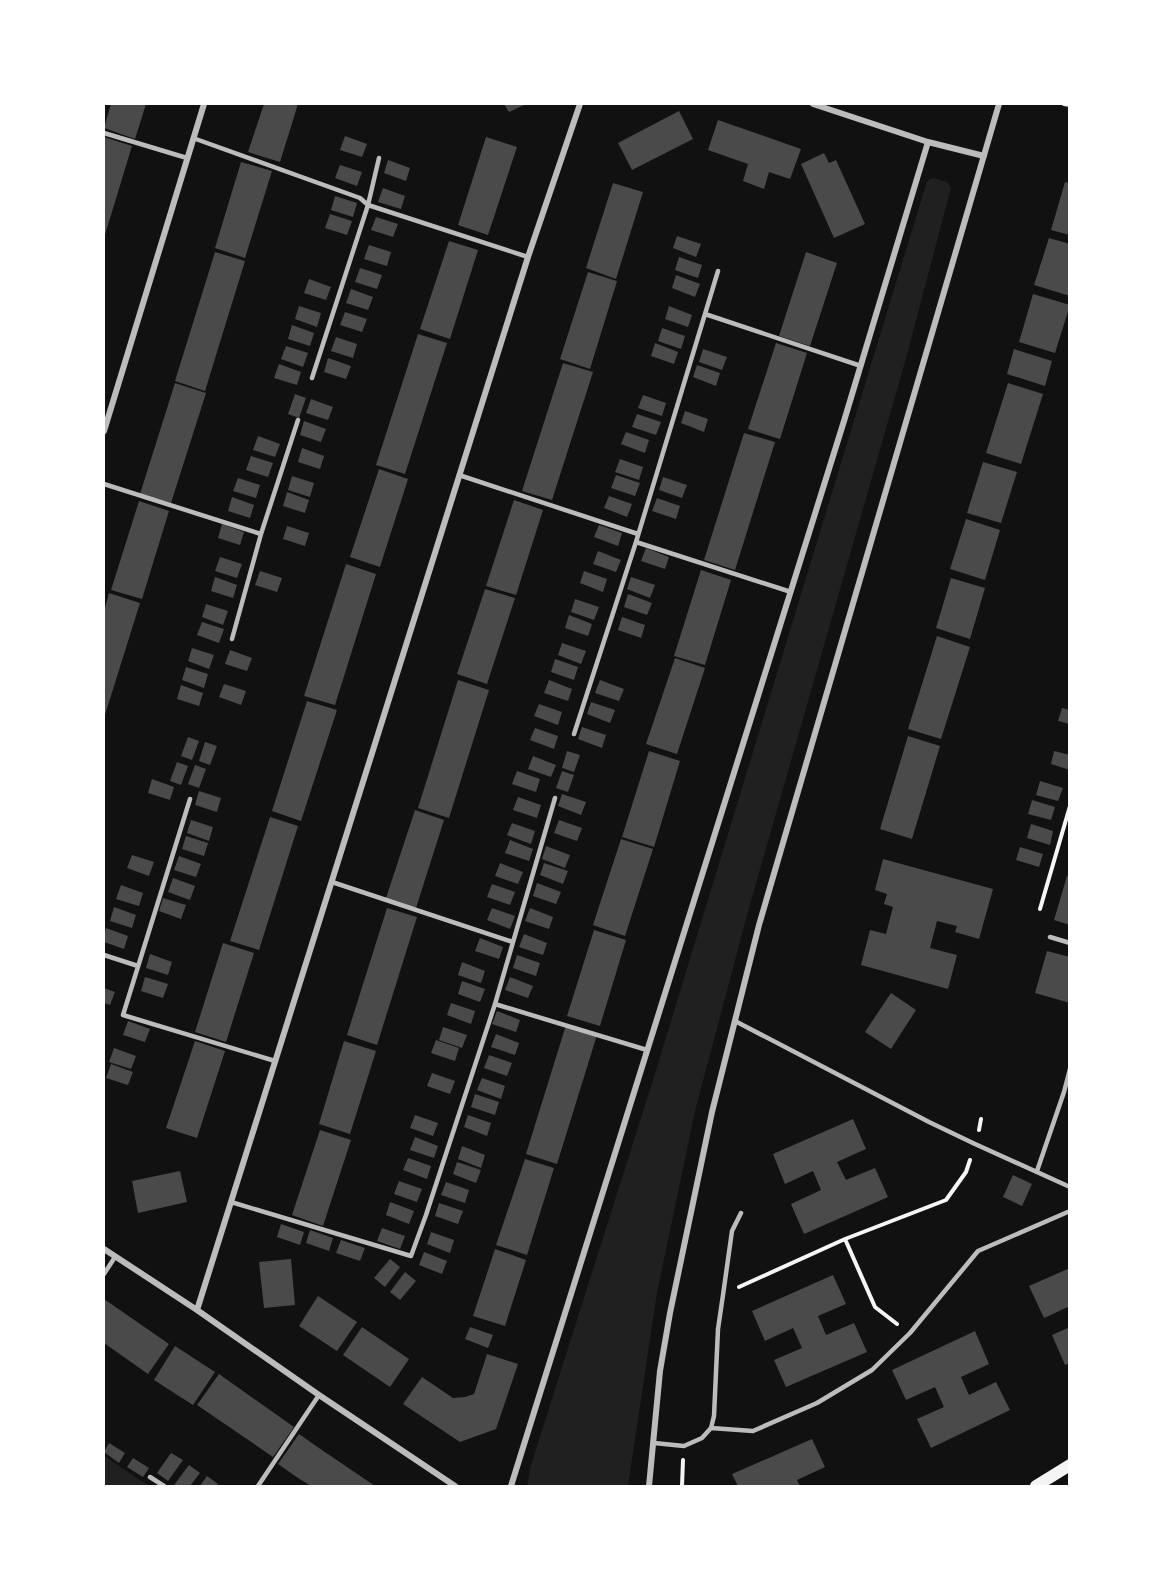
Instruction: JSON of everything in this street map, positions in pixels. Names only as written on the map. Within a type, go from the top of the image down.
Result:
[{"type":"main road","points":[[1036,1486],[1070,1465]]},
{"type":"street","points":[[104,431],[204,104]]},
{"type":"street","points":[[197,1310],[528,257],[580,104]]},
{"type":"street","points":[[816,104],[928,142],[984,156]]},
{"type":"street","points":[[648,1486],[660,1371],[672,1302],[712,1112],[759,925],[999,104]]},
{"type":"street","points":[[511,1486],[791,592],[928,142]]},
{"type":"street","points":[[104,1248],[455,1486]]},
{"type":"lane","points":[[104,133],[187,158]]},
{"type":"lane","points":[[193,138],[360,198],[368,205],[528,257]]},
{"type":"lane","points":[[312,378],[368,205],[379,158]]},
{"type":"lane","points":[[574,734],[636,542],[718,271]]},
{"type":"lane","points":[[705,314],[861,366]]},
{"type":"lane","points":[[232,639],[261,534],[298,420]]},
{"type":"lane","points":[[459,475],[638,534]]},
{"type":"lane","points":[[104,484],[261,534]]},
{"type":"lane","points":[[636,542],[791,592]]},
{"type":"lane","points":[[231,1202],[411,1256],[495,1004],[555,798]]},
{"type":"lane","points":[[190,799],[123,1015],[275,1061]]},
{"type":"lane","points":[[332,882],[513,942]]},
{"type":"lane","points":[[1050,937],[1070,943]]},
{"type":"lane","points":[[104,955],[138,966]]},
{"type":"lane","points":[[495,1004],[647,1050]]},
{"type":"lane","points":[[735,1021],[975,1144],[1070,1187]]},
{"type":"lane","points":[[1037,1171],[1070,1069]]},
{"type":"lane","points":[[711,1428],[753,1431],[817,1403],[872,1370],[910,1333],[978,1251],[1070,1211]]},
{"type":"lane","points":[[654,1443],[684,1446],[702,1438],[711,1428],[714,1416],[718,1329],[732,1232],[741,1213]]},
{"type":"lane","points":[[104,1274],[116,1257]]},
{"type":"lane","points":[[258,1486],[319,1395]]},
{"type":"lane","points":[[150,1477],[164,1486]]},
{"type":"path","points":[[1064,104],[1070,105]]},
{"type":"path","points":[[1040,909],[1070,806]]},
{"type":"path","points":[[723,1295],[844,1239],[945,1200],[966,1172],[981,1119]]},
{"type":"path","points":[[844,1239],[874,1307],[910,1333]]},
{"type":"path","points":[[682,1486],[684,1446]]},
{"type":"shaded area","points":[[933,178],[947,182],[951,188],[905,362],[749,908],[695,1111],[657,1293],[628,1486],[527,1486],[531,1465],[653,1080],[927,181]]},
{"type":"shaded area","points":[[104,1456],[149,1486],[104,1486]]},
{"type":"building","points":[[111,104],[146,104],[135,139],[104,128]]},
{"type":"building","points":[[264,104],[298,104],[280,162],[248,152]]},
{"type":"building","points":[[504,104],[526,104],[509,112]]},
{"type":"building","points":[[679,111],[693,139],[632,170],[618,143]]},
{"type":"building","points":[[718,120],[801,149],[790,179],[769,172],[764,189],[743,181],[748,164],[708,150]]},
{"type":"building","points":[[345,136],[367,144],[362,157],[340,150]]},
{"type":"building","points":[[104,137],[132,146],[104,238]]},
{"type":"building","points":[[486,137],[517,147],[488,235],[458,225]]},
{"type":"building","points":[[824,153],[829,163],[836,160],[865,224],[834,238],[801,164]]},
{"type":"building","points":[[388,160],[410,168],[406,181],[384,173]]},
{"type":"building","points":[[241,162],[272,171],[245,258],[215,248]]},
{"type":"building","points":[[340,165],[362,172],[357,186],[335,178]]},
{"type":"building","points":[[1065,182],[1070,183],[1070,235],[1051,230]]},
{"type":"building","points":[[613,183],[643,192],[616,279],[586,268]]},
{"type":"building","points":[[383,188],[405,196],[401,209],[378,202]]},
{"type":"building","points":[[335,196],[357,203],[353,217],[331,210]]},
{"type":"building","points":[[330,214],[352,221],[347,235],[325,228]]},
{"type":"building","points":[[376,217],[398,224],[393,237],[371,230]]},
{"type":"building","points":[[677,236],[701,244],[696,257],[673,248]]},
{"type":"building","points":[[1049,238],[1070,244],[1070,296],[1034,285]]},
{"type":"building","points":[[449,241],[478,250],[450,339],[420,329]]},
{"type":"building","points":[[369,245],[391,252],[387,266],[364,259]]},
{"type":"building","points":[[215,252],[245,261],[205,391],[175,381]]},
{"type":"building","points":[[806,252],[837,263],[810,346],[779,336]]},
{"type":"building","points":[[679,257],[702,265],[698,278],[675,270]]},
{"type":"building","points":[[360,268],[382,275],[377,289],[355,282]]},
{"type":"building","points":[[588,272],[617,281],[590,369],[560,359]]},
{"type":"building","points":[[676,275],[700,284],[695,297],[672,288]]},
{"type":"building","points":[[309,279],[331,287],[326,300],[304,293]]},
{"type":"building","points":[[351,289],[373,297],[368,310],[346,303]]},
{"type":"building","points":[[1033,294],[1070,305],[1055,353],[1019,342]]},
{"type":"building","points":[[299,306],[321,313],[317,327],[295,319]]},
{"type":"building","points":[[669,306],[692,315],[688,327],[665,319]]},
{"type":"building","points":[[345,312],[367,319],[362,332],[340,325]]},
{"type":"building","points":[[292,325],[314,333],[310,346],[288,339]]},
{"type":"building","points":[[662,328],[685,336],[681,349],[658,341]]},
{"type":"building","points":[[418,334],[447,343],[405,474],[376,465]]},
{"type":"building","points":[[336,337],[357,344],[353,358],[331,351]]},
{"type":"building","points":[[655,343],[678,352],[674,364],[651,356]]},
{"type":"building","points":[[776,343],[807,353],[780,439],[748,429]]},
{"type":"building","points":[[286,346],[308,353],[303,367],[281,359]]},
{"type":"building","points":[[703,349],[727,357],[722,370],[699,362]]},
{"type":"building","points":[[1014,349],[1052,361],[1045,386],[1007,374]]},
{"type":"building","points":[[328,358],[351,366],[346,379],[324,372]]},
{"type":"building","points":[[563,363],[593,372],[552,500],[522,491]]},
{"type":"building","points":[[279,364],[301,372],[297,385],[274,378]]},
{"type":"building","points":[[697,365],[720,373],[716,386],[693,377]]},
{"type":"building","points":[[175,383],[206,393],[171,503],[140,494]]},
{"type":"building","points":[[1008,383],[1043,394],[1021,464],[986,453]]},
{"type":"building","points":[[295,394],[306,398],[299,418],[288,414]]},
{"type":"building","points":[[643,395],[666,403],[662,416],[638,408]]},
{"type":"building","points":[[311,399],[333,407],[328,420],[306,413]]},
{"type":"building","points":[[685,411],[708,419],[704,432],[681,423]]},
{"type":"building","points":[[637,414],[661,422],[656,435],[632,427]]},
{"type":"building","points":[[304,421],[326,429],[321,442],[300,435]]},
{"type":"building","points":[[626,432],[649,440],[645,453],[621,444]]},
{"type":"building","points":[[744,433],[775,442],[735,570],[704,560]]},
{"type":"building","points":[[258,436],[280,444],[275,457],[253,450]]},
{"type":"building","points":[[302,448],[324,456],[320,469],[298,462]]},
{"type":"building","points":[[251,456],[273,463],[268,477],[246,470]]},
{"type":"building","points":[[620,459],[643,467],[639,480],[615,472]]},
{"type":"building","points":[[983,462],[1017,472],[1001,523],[967,513]]},
{"type":"building","points":[[379,469],[408,479],[380,567],[350,557]]},
{"type":"building","points":[[616,475],[640,483],[635,496],[611,488]]},
{"type":"building","points":[[292,476],[314,483],[310,497],[288,490]]},
{"type":"building","points":[[663,477],[687,485],[682,498],[659,490]]},
{"type":"building","points":[[238,478],[260,485],[256,498],[233,491]]},
{"type":"building","points":[[287,492],[309,500],[305,513],[283,506]]},
{"type":"building","points":[[609,496],[632,504],[627,517],[604,508]]},
{"type":"building","points":[[232,497],[254,505],[250,518],[228,511]]},
{"type":"building","points":[[657,498],[680,506],[676,519],[652,511]]},
{"type":"building","points":[[514,500],[543,510],[516,595],[486,586]]},
{"type":"building","points":[[139,501],[169,511],[142,599],[111,590]]},
{"type":"building","points":[[966,519],[1000,530],[985,580],[950,569]]},
{"type":"building","points":[[222,524],[244,532],[240,545],[218,538]]},
{"type":"building","points":[[599,525],[622,533],[618,546],[594,537]]},
{"type":"building","points":[[287,526],[309,533],[305,546],[283,539]]},
{"type":"building","points":[[646,548],[669,557],[665,569],[641,561]]},
{"type":"building","points":[[598,551],[621,560],[616,572],[593,564]]},
{"type":"building","points":[[220,557],[242,564],[237,578],[215,571]]},
{"type":"building","points":[[346,564],[376,574],[335,705],[304,696]]},
{"type":"building","points":[[701,570],[731,580],[705,665],[674,656]]},
{"type":"building","points":[[260,571],[282,578],[277,592],[255,585]]},
{"type":"building","points":[[584,571],[607,579],[603,592],[580,583]]},
{"type":"building","points":[[215,577],[237,585],[233,598],[211,591]]},
{"type":"building","points":[[631,577],[655,585],[650,598],[627,589]]},
{"type":"building","points":[[951,578],[985,588],[970,639],[936,628]]},
{"type":"building","points":[[485,589],[515,598],[487,684],[457,674]]},
{"type":"building","points":[[109,593],[140,603],[104,718],[104,612]]},
{"type":"building","points":[[628,594],[652,603],[647,615],[624,607]]},
{"type":"building","points":[[575,599],[599,607],[594,620],[571,612]]},
{"type":"building","points":[[206,604],[228,611],[223,625],[202,617]]},
{"type":"building","points":[[569,615],[592,624],[588,636],[565,628]]},
{"type":"building","points":[[622,617],[645,625],[641,638],[618,630]]},
{"type":"building","points":[[202,622],[224,629],[219,643],[197,635]]},
{"type":"building","points":[[937,636],[970,647],[941,739],[908,729]]},
{"type":"building","points":[[562,643],[586,651],[581,664],[558,655]]},
{"type":"building","points":[[192,648],[214,655],[209,669],[188,661]]},
{"type":"building","points":[[230,650],[252,658],[247,671],[225,664]]},
{"type":"building","points":[[675,658],[705,668],[677,754],[646,744]]},
{"type":"building","points":[[555,659],[578,667],[574,680],[551,672]]},
{"type":"building","points":[[186,667],[208,674],[204,688],[182,680]]},
{"type":"building","points":[[458,680],[489,690],[449,818],[418,808]]},
{"type":"building","points":[[549,680],[572,689],[568,701],[544,693]]},
{"type":"building","points":[[600,680],[624,689],[619,701],[595,693]]},
{"type":"building","points":[[224,684],[246,691],[241,705],[219,697]]},
{"type":"building","points":[[181,685],[203,693],[199,706],[177,699]]},
{"type":"building","points":[[307,701],[337,710],[301,821],[272,811]]},
{"type":"building","points":[[591,702],[615,710],[610,723],[587,714]]},
{"type":"building","points":[[539,704],[562,712],[558,725],[534,716]]},
{"type":"building","points":[[1062,708],[1070,710],[1070,724],[1058,721]]},
{"type":"building","points":[[582,727],[606,735],[602,748],[578,739]]},
{"type":"building","points":[[535,728],[558,736],[554,749],[530,740]]},
{"type":"building","points":[[908,736],[940,746],[912,839],[880,829]]},
{"type":"building","points":[[188,737],[199,741],[192,760],[181,756]]},
{"type":"building","points":[[205,742],[217,746],[210,765],[199,761]]},
{"type":"building","points":[[567,751],[580,755],[574,772],[562,768]]},
{"type":"building","points":[[649,751],[680,761],[654,847],[622,837]]},
{"type":"building","points":[[1054,751],[1070,755],[1070,770],[1051,764]]},
{"type":"building","points":[[533,756],[556,765],[551,777],[528,769]]},
{"type":"building","points":[[177,762],[188,766],[181,785],[170,781]]},
{"type":"building","points":[[195,765],[206,769],[199,788],[188,784]]},
{"type":"building","points":[[517,771],[540,779],[536,792],[512,784]]},
{"type":"building","points":[[562,771],[574,775],[568,792],[556,788]]},
{"type":"building","points":[[152,779],[174,787],[170,800],[148,793]]},
{"type":"building","points":[[1040,781],[1063,788],[1058,801],[1036,795]]},
{"type":"building","points":[[199,791],[221,798],[217,812],[195,805]]},
{"type":"building","points":[[562,794],[586,802],[581,815],[558,806]]},
{"type":"building","points":[[518,797],[541,805],[537,818],[513,810]]},
{"type":"building","points":[[1032,800],[1055,807],[1051,820],[1028,814]]},
{"type":"building","points":[[415,810],[444,820],[416,908],[386,898]]},
{"type":"building","points":[[270,817],[298,826],[259,950],[230,941]]},
{"type":"building","points":[[191,820],[213,827],[209,841],[187,833]]},
{"type":"building","points":[[559,820],[582,828],[577,841],[554,833]]},
{"type":"building","points":[[512,823],[535,831],[531,844],[507,835]]},
{"type":"building","points":[[1031,824],[1053,831],[1050,845],[1027,838]]},
{"type":"building","points":[[186,836],[208,843],[204,856],[182,849]]},
{"type":"building","points":[[621,839],[653,849],[625,936],[593,925]]},
{"type":"building","points":[[510,840],[533,849],[529,861],[505,853]]},
{"type":"building","points":[[546,846],[570,855],[565,868],[542,859]]},
{"type":"building","points":[[1020,847],[1043,854],[1039,867],[1016,860]]},
{"type":"building","points":[[132,855],[154,862],[149,876],[127,868]]},
{"type":"building","points":[[179,856],[201,864],[196,877],[174,870]]},
{"type":"building","points":[[883,859],[993,889],[979,939],[955,932],[957,926],[937,921],[930,948],[957,955],[948,989],[861,965],[870,930],[886,934],[893,907],[884,904],[887,894],[875,890]]},
{"type":"building","points":[[500,863],[523,872],[518,884],[495,876]]},
{"type":"building","points":[[544,863],[568,871],[563,884],[540,875]]},
{"type":"building","points":[[1067,876],[1070,877],[1070,925],[1054,920]]},
{"type":"building","points":[[173,878],[195,886],[190,900],[168,892]]},
{"type":"building","points":[[537,883],[561,892],[556,904],[533,896]]},
{"type":"building","points":[[492,884],[515,892],[510,905],[487,897]]},
{"type":"building","points":[[121,885],[143,893],[139,906],[116,899]]},
{"type":"building","points":[[163,898],[186,905],[181,919],[159,911]]},
{"type":"building","points":[[114,907],[136,915],[132,928],[110,921]]},
{"type":"building","points":[[387,908],[417,917],[377,1045],[347,1035]]},
{"type":"building","points":[[492,908],[515,916],[510,929],[487,920]]},
{"type":"building","points":[[530,908],[553,917],[549,929],[525,921]]},
{"type":"building","points":[[106,928],[128,936],[124,949],[104,942]]},
{"type":"building","points":[[594,930],[626,940],[600,1026],[567,1016]]},
{"type":"building","points":[[524,934],[547,943],[543,955],[519,947]]},
{"type":"building","points":[[480,938],[503,947],[499,959],[475,951]]},
{"type":"building","points":[[223,943],[254,953],[226,1042],[195,1032]]},
{"type":"building","points":[[1047,951],[1070,957],[1070,1003],[1035,993]]},
{"type":"building","points":[[150,954],[172,962],[168,975],[146,968]]},
{"type":"building","points":[[517,955],[540,963],[536,976],[513,968]]},
{"type":"building","points":[[462,962],[485,971],[481,983],[458,975]]},
{"type":"building","points":[[145,977],[168,984],[163,998],[141,991]]},
{"type":"building","points":[[510,977],[533,986],[528,998],[505,990]]},
{"type":"building","points":[[462,981],[485,989],[480,1002],[458,994]]},
{"type":"building","points":[[104,988],[115,992],[110,1005],[104,1003]]},
{"type":"building","points":[[891,993],[916,1010],[891,1049],[865,1032]]},
{"type":"building","points":[[451,1003],[475,1011],[471,1024],[447,1015]]},
{"type":"building","points":[[497,1011],[520,1020],[516,1032],[492,1024]]},
{"type":"building","points":[[128,1021],[150,1029],[145,1042],[123,1035]]},
{"type":"building","points":[[566,1025],[597,1035],[557,1164],[526,1154]]},
{"type":"building","points":[[443,1027],[467,1035],[462,1048],[439,1040]]},
{"type":"building","points":[[496,1034],[519,1043],[515,1055],[491,1047]]},
{"type":"building","points":[[436,1040],[459,1048],[455,1061],[431,1053]]},
{"type":"building","points":[[195,1041],[225,1051],[197,1138],[166,1128]]},
{"type":"building","points":[[344,1041],[376,1051],[350,1134],[319,1124]]},
{"type":"building","points":[[114,1048],[136,1056],[131,1069],[109,1062]]},
{"type":"building","points":[[489,1055],[512,1063],[507,1076],[484,1068]]},
{"type":"building","points":[[111,1064],[133,1072],[128,1085],[106,1078]]},
{"type":"building","points":[[432,1073],[455,1081],[450,1094],[427,1086]]},
{"type":"building","points":[[482,1078],[505,1086],[501,1099],[477,1090]]},
{"type":"building","points":[[475,1094],[499,1102],[495,1115],[471,1107]]},
{"type":"building","points":[[415,1115],[438,1123],[433,1136],[410,1128]]},
{"type":"building","points":[[468,1115],[491,1123],[487,1136],[464,1127]]},
{"type":"building","points":[[853,1119],[866,1149],[837,1162],[846,1180],[875,1168],[888,1197],[804,1234],[791,1204],[821,1190],[813,1171],[785,1184],[773,1154]]},
{"type":"building","points":[[320,1130],[351,1140],[323,1226],[292,1215]]},
{"type":"building","points":[[415,1137],[438,1146],[434,1158],[410,1150]]},
{"type":"building","points":[[462,1146],[485,1155],[481,1168],[458,1159]]},
{"type":"building","points":[[408,1158],[431,1166],[427,1179],[403,1170]]},
{"type":"building","points":[[525,1159],[554,1168],[527,1255],[496,1245]]},
{"type":"building","points":[[457,1162],[481,1170],[476,1183],[453,1174]]},
{"type":"building","points":[[180,1171],[187,1202],[138,1213],[132,1181]]},
{"type":"building","points":[[1013,1175],[1032,1184],[1022,1206],[1003,1197]]},
{"type":"building","points":[[399,1181],[422,1189],[417,1202],[394,1194]]},
{"type":"building","points":[[446,1182],[469,1190],[465,1203],[441,1195]]},
{"type":"building","points":[[390,1202],[414,1211],[409,1224],[386,1215]]},
{"type":"building","points":[[439,1203],[463,1211],[458,1224],[435,1216]]},
{"type":"building","points":[[281,1224],[304,1232],[300,1245],[277,1237]]},
{"type":"building","points":[[382,1228],[405,1236],[400,1249],[377,1241]]},
{"type":"building","points":[[310,1230],[333,1238],[329,1251],[306,1243]]},
{"type":"building","points":[[431,1232],[454,1240],[450,1253],[427,1244]]},
{"type":"building","points":[[341,1240],[365,1248],[360,1261],[336,1253]]},
{"type":"building","points":[[495,1249],[526,1260],[505,1326],[473,1316]]},
{"type":"building","points":[[424,1252],[447,1261],[442,1274],[419,1265]]},
{"type":"building","points":[[291,1259],[295,1305],[264,1308],[259,1262]]},
{"type":"building","points":[[390,1259],[400,1267],[385,1287],[374,1278]]},
{"type":"building","points":[[1070,1268],[1070,1306],[1044,1318],[1029,1286]]},
{"type":"building","points":[[405,1272],[416,1281],[400,1300],[390,1292]]},
{"type":"building","points":[[833,1275],[846,1304],[818,1316],[826,1335],[854,1323],[867,1352],[786,1387],[774,1360],[802,1348],[793,1328],[765,1341],[752,1311]]},
{"type":"building","points":[[318,1296],[357,1322],[337,1351],[299,1326]]},
{"type":"building","points":[[104,1299],[169,1344],[148,1374],[104,1343]]},
{"type":"building","points":[[362,1327],[409,1359],[390,1387],[343,1355]]},
{"type":"building","points":[[470,1327],[493,1335],[488,1348],[465,1339]]},
{"type":"building","points":[[1070,1327],[1070,1363],[1065,1365],[1052,1335]]},
{"type":"building","points":[[975,1331],[989,1364],[961,1377],[969,1395],[996,1382],[1010,1410],[931,1448],[917,1419],[944,1407],[935,1387],[906,1400],[892,1370]]},
{"type":"building","points":[[175,1346],[215,1372],[193,1405],[154,1380]]},
{"type":"building","points":[[487,1354],[518,1364],[496,1429],[460,1442],[403,1404],[422,1377],[453,1398],[474,1394]]},
{"type":"building","points":[[219,1374],[294,1427],[273,1457],[197,1405]]},
{"type":"building","points":[[299,1434],[375,1486],[311,1486],[298,1478],[278,1464]]},
{"type":"building","points":[[812,1439],[825,1467],[797,1480],[800,1486],[738,1486],[732,1474]]},
{"type":"building","points":[[109,1443],[125,1453],[119,1463],[104,1452]]},
{"type":"building","points":[[171,1453],[183,1460],[168,1481],[157,1473]]},
{"type":"building","points":[[133,1458],[149,1468],[143,1477],[127,1467]]},
{"type":"building","points":[[189,1465],[200,1473],[190,1486],[174,1485]]},
{"type":"building","points":[[207,1476],[218,1484],[217,1486],[200,1486]]}]
